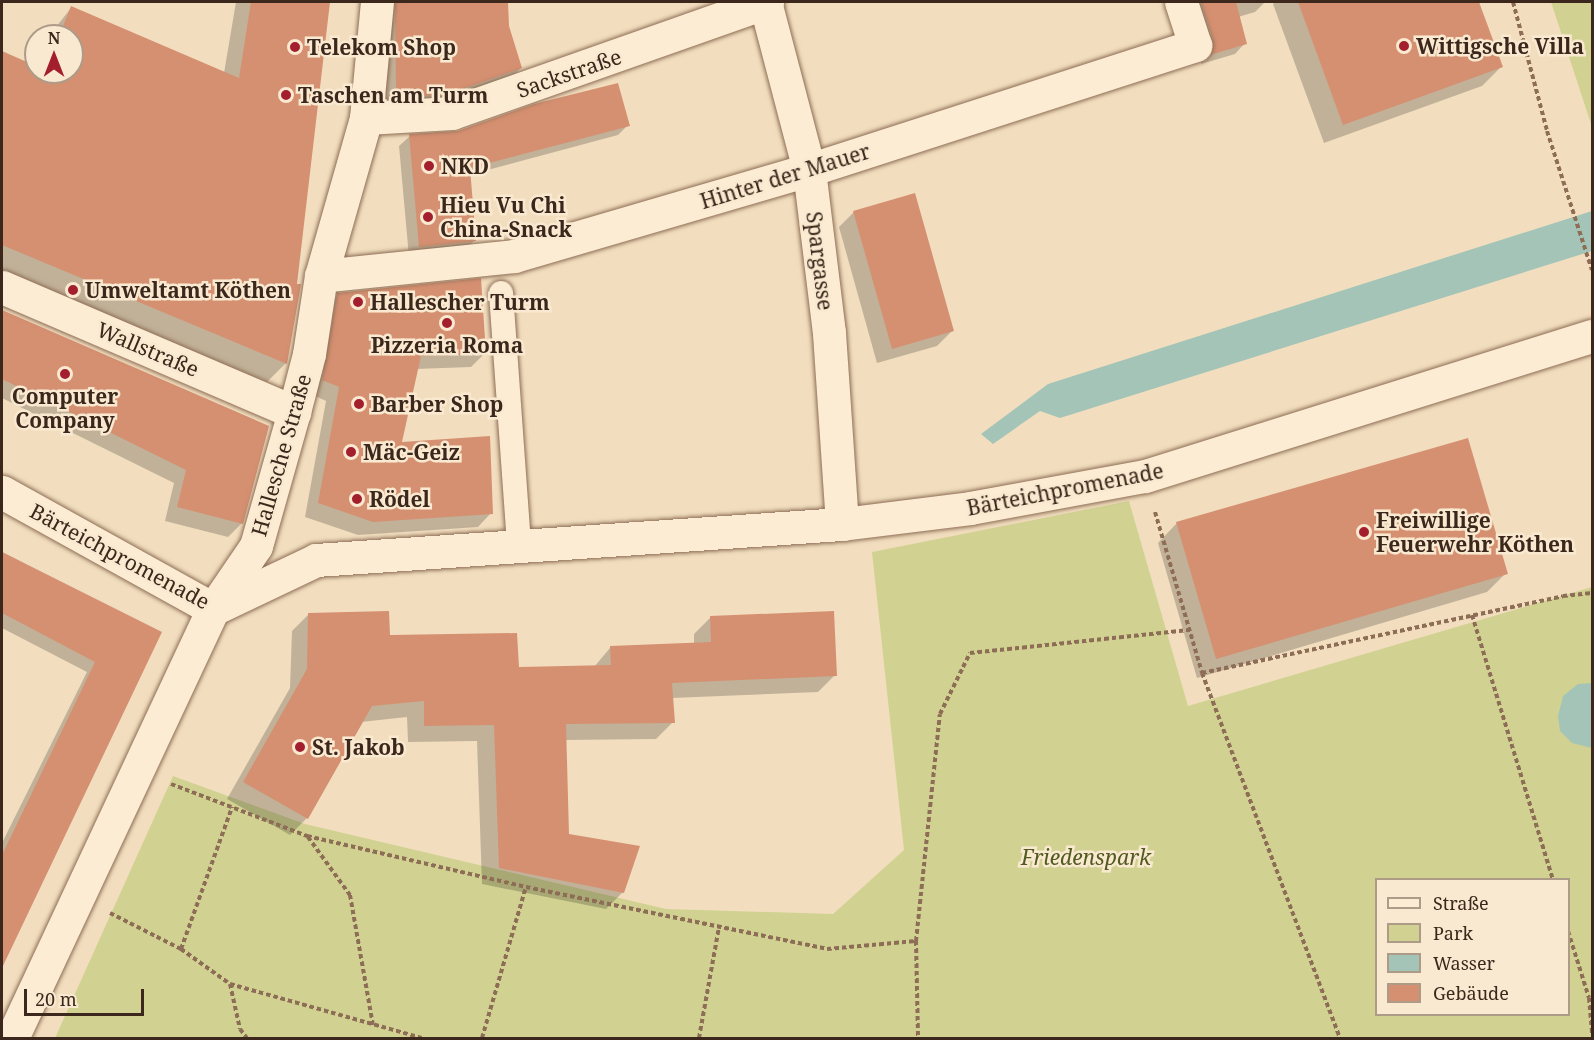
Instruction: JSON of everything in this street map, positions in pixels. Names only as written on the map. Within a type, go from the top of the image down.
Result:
[{"type":"street","name":"Hallesche Straße","points":[[12,1038],[213,609],[256,546],[309,354],[321,276],[366,118],[377,2]]},
{"type":"street","name":"Sackstraße","points":[[366,118],[452,113],[766,2]]},
{"type":"street","name":"Spargasse","points":[[766,2],[809,170],[829,333],[842,524]]},
{"type":"street","name":"Hinter der Mauer","points":[[321,276],[514,255],[809,170],[1195,45],[1181,2]]},
{"type":"street","name":"Wallstraße","points":[[2,287],[294,412]]},
{"type":"street","name":"Bärteichpromenade","points":[[2,492],[213,609],[316,560],[842,524],[970,508],[1145,476],[1593,336]]},
{"type":"lane","points":[[501,293],[519,546]]},
{"type":"path","points":[[1513,2],[1562,177],[1593,270]]},
{"type":"path","points":[[1145,476],[1202,673],[1340,1038]]},
{"type":"path","points":[[1202,673],[1472,615],[1593,593]]},
{"type":"path","points":[[1472,615],[1553,878]]},
{"type":"path","points":[[918,1038],[916,941],[940,714],[970,653],[1189,630]]},
{"type":"path","points":[[162,781],[307,836],[526,887],[827,949],[916,941]]},
{"type":"path","points":[[181,950],[232,807]]},
{"type":"path","points":[[307,836],[350,895],[373,1024]]},
{"type":"path","points":[[482,1038],[526,887]]},
{"type":"path","points":[[102,909],[181,950],[230,984],[422,1038]]},
{"type":"path","points":[[699,1038],[719,927]]},
{"type":"path","points":[[1570,934],[1589,998],[1593,1035]]},
{"type":"path","points":[[230,984],[240,1029],[247,1038]]},
{"type":"green space","points":[[1551,2],[1592,2],[1592,127]]},
{"type":"green space","name":"Friedenspark","points":[[1129,501],[1188,706],[1592,587],[1592,1038],[55,1038],[173,776],[305,824],[666,909],[833,914],[904,850],[872,552]]},
{"type":"water","points":[[1592,211],[1592,251],[1060,418],[1040,411],[993,444],[981,434],[1048,384]]},
{"type":"water","points":[[1592,683],[1592,748],[1572,743],[1560,731],[1558,716],[1563,696],[1578,684]]},
{"type":"building","points":[[251,2],[330,2],[297,284],[301,284],[287,364],[2,245],[2,51],[24,61],[24,84],[84,84],[84,24],[64,24],[71,6],[239,78]]},
{"type":"building","points":[[395,2],[508,2],[509,26],[522,68],[448,94],[406,97],[405,90],[396,90]]},
{"type":"building","points":[[1201,2],[1236,2],[1247,44],[1210,55],[1213,39]]},
{"type":"building","name":"Wittigsche Villa","points":[[1298,2],[1479,2],[1503,67],[1343,125]]},
{"type":"building","points":[[618,83],[630,126],[470,168],[476,241],[419,247],[409,134],[458,131],[534,104]]},
{"type":"building","points":[[915,193],[954,331],[892,349],[853,211]]},
{"type":"building","points":[[481,278],[486,354],[421,356],[402,442],[490,436],[493,514],[373,522],[318,503],[339,387],[322,380],[337,293]]},
{"type":"building","points":[[2,310],[269,426],[243,524],[177,507],[186,470],[2,379]]},
{"type":"building","name":"Freiwillige Feuerwehr Köthen","points":[[1468,438],[1508,574],[1216,659],[1176,522]]},
{"type":"building","points":[[2,552],[162,632],[2,968],[2,855],[95,662],[2,613]]},
{"type":"building","points":[[389,611],[390,635],[517,633],[519,667],[611,665],[610,646],[711,642],[710,616],[834,611],[837,676],[672,683],[675,723],[566,724],[569,834],[640,846],[624,893],[499,868],[494,725],[424,726],[424,701],[372,706],[308,819],[243,782],[307,669],[308,613]]},
{"type":"place","name":"Wittigsche Villa","points":[[1404,46]]},
{"type":"place","name":"Telekom Shop","points":[[295,47]]},
{"type":"place","name":"Taschen am Turm","points":[[286,95]]},
{"type":"place","name":"NKD","points":[[429,166]]},
{"type":"place","name":"Hieu Vu Chi China-Snack","points":[[428,217]]},
{"type":"place","name":"Umweltamt Köthen","points":[[73,290]]},
{"type":"place","name":"Hallescher Turm","points":[[358,302]]},
{"type":"place","name":"Pizzeria Roma","points":[[447,323]]},
{"type":"place","name":"Computer Company","points":[[65,374]]},
{"type":"place","name":"Barber Shop","points":[[359,404]]},
{"type":"place","name":"Mäc-Geiz","points":[[351,452]]},
{"type":"place","name":"Rödel","points":[[357,499]]},
{"type":"place","name":"Freiwillige Feuerwehr Köthen","points":[[1364,532]]},
{"type":"place","name":"St. Jakob","points":[[300,747]]}]
